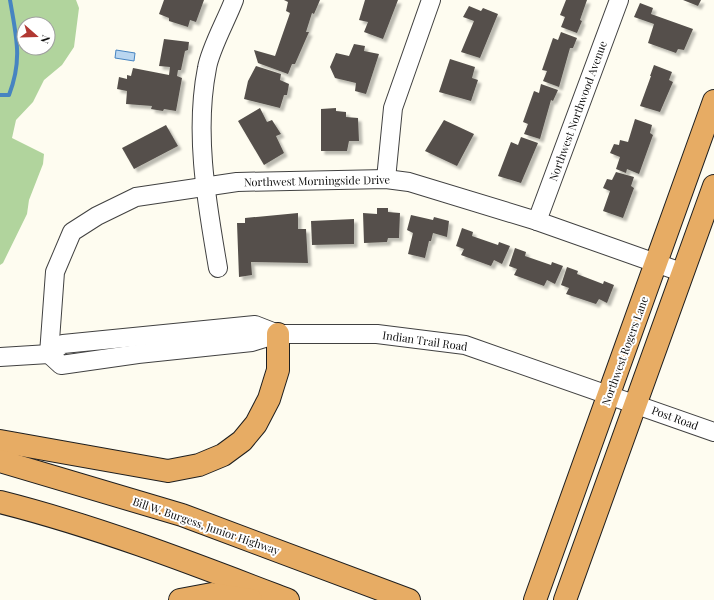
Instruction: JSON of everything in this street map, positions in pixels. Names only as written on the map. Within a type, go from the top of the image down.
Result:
[{"type":"highway","name":"Northwest Rogers Lane","points":[[536,598],[639,314],[714,101]]},
{"type":"highway","points":[[564,600],[714,186]]},
{"type":"highway","points":[[639,314],[655,349]]},
{"type":"highway","points":[[0,441],[168,471],[199,465],[223,455],[242,440],[256,424],[269,399],[278,370],[278,334]]},
{"type":"highway","name":"Bill W. Burgess, Junior Highway","points":[[0,461],[182,515],[409,600]]},
{"type":"highway","points":[[0,502],[31,510],[165,553],[288,600]]},
{"type":"highway","points":[[180,600],[212,594],[251,600]]},
{"type":"street","points":[[218,268],[204,187],[202,102],[207,66],[234,0]]},
{"type":"street","points":[[386,179],[393,108],[431,0]]},
{"type":"street","name":"Northwest Northwood Avenue","points":[[537,221],[619,0]]},
{"type":"street","name":"Northwest Morningside Drive","points":[[49,354],[55,272],[72,232],[97,216],[136,197],[237,182],[386,179],[409,182],[537,221],[684,272]]},
{"type":"street","name":"Indian Trail Road","points":[[49,354],[61,365],[138,354],[252,342],[278,334],[377,334],[465,345],[635,404]]},
{"type":"street","points":[[0,357],[49,354]]},
{"type":"street","name":"Post Road","points":[[635,404],[714,432]]},
{"type":"green space","points":[[0,0],[76,0],[79,8],[74,47],[62,65],[44,80],[33,102],[16,120],[12,138],[44,154],[43,164],[29,200],[27,214],[3,263],[0,265]]},
{"type":"water","points":[[116,50],[135,53],[134,61],[115,58]]},
{"type":"building","points":[[164,0],[204,0],[196,22],[190,20],[188,27],[169,21],[169,18],[159,14]]},
{"type":"building","points":[[284,0],[320,0],[314,14],[312,13],[306,32],[309,32],[295,64],[292,64],[288,74],[258,63],[254,50],[275,56],[290,13],[286,11],[288,2]]},
{"type":"building","points":[[365,0],[398,0],[383,39],[364,32],[368,22],[359,20]]},
{"type":"building","points":[[566,0],[587,0],[580,20],[582,21],[577,33],[561,27],[565,17],[560,15]]},
{"type":"building","points":[[683,0],[701,0],[698,6]]},
{"type":"building","points":[[640,3],[653,8],[651,14],[693,29],[684,50],[678,49],[676,53],[648,43],[654,24],[634,17]]},
{"type":"building","points":[[469,6],[481,11],[483,8],[498,14],[480,58],[461,52],[474,21],[463,17]]},
{"type":"building","points":[[561,32],[577,38],[573,48],[570,48],[559,87],[543,81],[547,71],[542,70],[553,38],[558,40]]},
{"type":"building","points":[[164,39],[189,42],[188,50],[185,51],[181,70],[178,70],[177,76],[182,78],[176,111],[164,109],[163,111],[151,109],[152,106],[126,104],[127,91],[117,89],[119,77],[127,79],[127,75],[131,76],[133,68],[169,75],[170,67],[159,66]]},
{"type":"building","points":[[354,44],[365,46],[364,51],[379,54],[366,94],[355,91],[356,83],[335,78],[330,67],[336,53],[349,56]]},
{"type":"building","points":[[450,59],[475,67],[472,78],[478,80],[471,101],[439,92]]},
{"type":"building","points":[[654,65],[672,72],[669,80],[673,82],[660,112],[640,106]]},
{"type":"building","points":[[256,66],[281,74],[280,80],[289,84],[287,95],[284,95],[280,108],[244,99],[248,81]]},
{"type":"building","points":[[541,84],[558,90],[553,101],[551,100],[540,139],[524,134],[528,124],[523,122],[534,91],[539,93]]},
{"type":"building","points":[[260,108],[267,122],[272,120],[281,134],[276,136],[284,153],[264,165],[238,121]]},
{"type":"building","points":[[336,108],[336,111],[346,112],[346,117],[358,118],[359,141],[349,141],[347,151],[321,151],[321,109]]},
{"type":"building","points":[[635,119],[652,125],[650,133],[653,135],[639,174],[627,169],[626,173],[616,169],[620,157],[610,153],[614,144],[619,145],[620,140],[628,142]]},
{"type":"building","points":[[444,120],[474,134],[457,166],[425,151]]},
{"type":"building","points":[[166,125],[178,146],[134,169],[122,148]]},
{"type":"building","points":[[521,137],[538,143],[521,183],[498,176],[511,142],[518,145]]},
{"type":"building","points":[[616,172],[634,177],[631,186],[634,188],[623,218],[603,211],[610,191],[603,188],[607,179],[612,180]]},
{"type":"building","points":[[377,208],[388,208],[388,212],[400,213],[399,238],[388,238],[387,242],[364,243],[363,213],[377,214]]},
{"type":"building","points":[[298,213],[298,229],[306,229],[308,263],[251,262],[252,275],[239,277],[237,223],[245,223],[245,218]]},
{"type":"building","points":[[411,215],[433,220],[434,217],[449,221],[447,237],[433,233],[431,241],[429,241],[425,258],[408,254],[413,233],[407,230]]},
{"type":"building","points":[[354,219],[354,244],[312,245],[311,221]]},
{"type":"building","points":[[462,228],[473,232],[472,236],[498,245],[499,242],[510,246],[502,264],[494,260],[491,266],[461,255],[464,249],[456,246]]},
{"type":"building","points":[[515,248],[526,252],[525,256],[551,265],[552,262],[563,266],[555,284],[547,280],[544,286],[514,275],[517,269],[509,266]]},
{"type":"building","points":[[567,267],[578,271],[577,274],[603,284],[604,281],[614,285],[607,303],[599,299],[596,304],[566,294],[569,288],[561,285]]},
{"type":"waterway","points":[[0,95],[9,95],[16,70],[16,36],[10,0]]}]
